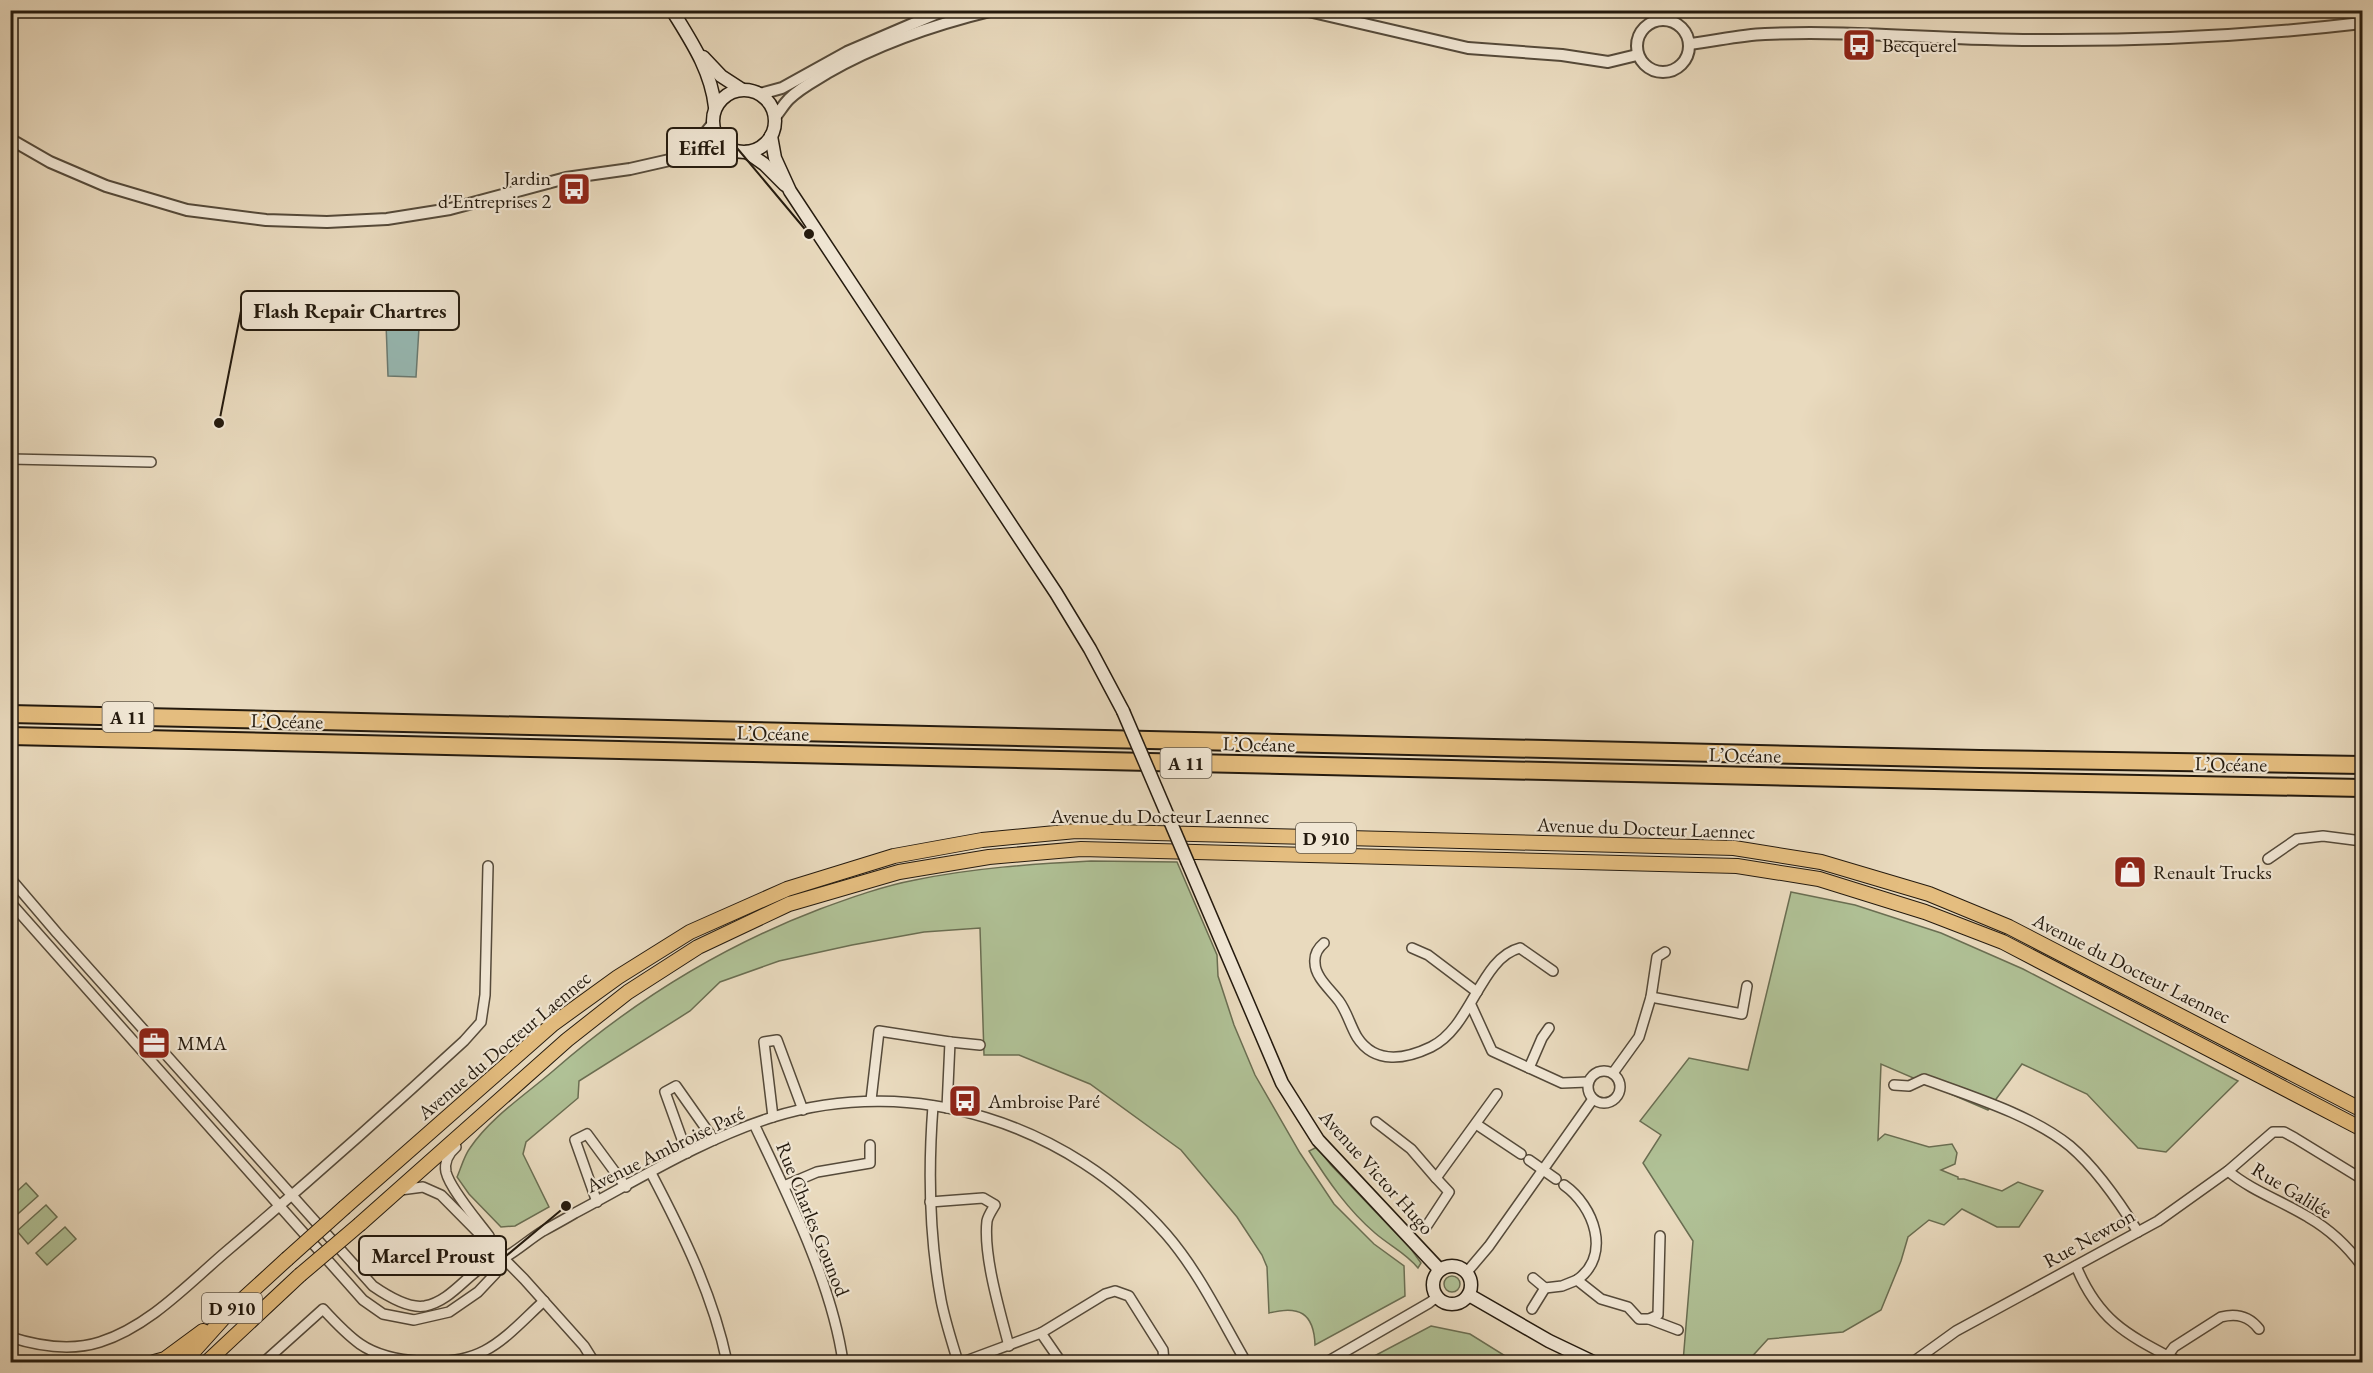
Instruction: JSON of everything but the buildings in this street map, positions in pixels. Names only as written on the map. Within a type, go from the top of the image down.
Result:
[{"type":"highway","name":"L’Océane","points":[[10,714],[1968,759],[2362,765]]},
{"type":"highway","name":"L’Océane","points":[[10,736],[1979,782],[2362,788]]},
{"type":"main road","points":[[672,10],[698,52],[711,81],[715,107],[712,125],[717,138],[727,147],[747,152],[764,164],[790,191]]},
{"type":"main road","points":[[698,52],[721,76],[741,89],[760,94],[770,104],[775,117],[771,136],[775,158],[790,191]]},
{"type":"main road","points":[[715,107],[723,96],[741,89]]},
{"type":"main road","points":[[747,152],[761,147],[771,136]]},
{"type":"main road","name":"Avenue Victor Hugo","points":[[790,191],[1051,584],[1090,649],[1123,711],[1282,1083],[1318,1140],[1439,1269]]},
{"type":"main road","name":"Avenue du Docteur Laennec","points":[[184,1362],[229,1312],[345,1207],[553,1024],[618,976],[690,932],[787,889],[894,856],[982,840],[1076,831],[1734,848],[1821,862],[1929,894],[2009,927],[2362,1110]]},
{"type":"main road","name":"Avenue du Docteur Laennec","points":[[207,1362],[300,1275],[567,1040],[628,992],[698,947],[789,904],[899,872],[989,857],[1082,849],[1737,866],[1819,879],[1925,912],[2003,942],[2362,1129]]},
{"type":"main road","points":[[1445,1266],[1457,1266],[1467,1272],[1472,1283],[1469,1295],[1459,1303],[1453,1304],[1441,1301],[1437,1297],[1432,1285],[1439,1269],[1445,1266]]},
{"type":"main road","points":[[1469,1295],[1539,1335],[1593,1362]]},
{"type":"main road","name":"D 910","points":[[154,1362],[165,1359],[229,1312]]},
{"type":"street","points":[[760,94],[782,88],[847,52],[945,10]]},
{"type":"street","points":[[775,117],[789,99],[807,85],[846,62],[895,40],[945,22],[994,10]]},
{"type":"street","points":[[1304,10],[1468,48],[1562,55],[1608,62],[1637,55]]},
{"type":"street","points":[[1664,15],[1684,30],[1689,44],[1685,61],[1679,67],[1664,73],[1647,68],[1637,55],[1636,46],[1641,30],[1664,15]]},
{"type":"street","points":[[1689,44],[1763,34],[1805,33],[2031,40],[2173,40],[2362,23]]},
{"type":"street","points":[[675,160],[697,143],[712,125]]},
{"type":"street","points":[[10,139],[50,162],[106,186],[187,210],[266,220],[327,222],[387,219],[450,209],[566,178],[675,160],[727,147]]},
{"type":"street","points":[[10,459],[151,462]]},
{"type":"street","points":[[2268,859],[2297,839],[2323,836],[2362,841]]},
{"type":"street","points":[[10,1337],[27,1343],[65,1347],[98,1343],[144,1322],[280,1206],[439,1064],[481,1022],[488,866]]},
{"type":"street","points":[[10,878],[373,1286],[393,1300],[424,1306],[451,1294],[486,1263],[504,1258]]},
{"type":"street","points":[[10,902],[363,1300],[383,1314],[414,1320],[449,1312],[478,1292],[495,1274],[504,1258]]},
{"type":"street","points":[[1324,943],[1318,948],[1314,964],[1320,977],[1343,1006],[1358,1039],[1381,1056],[1398,1059],[1431,1047],[1443,1039],[1466,1014],[1496,964],[1508,951],[1520,948],[1552,971]]},
{"type":"street","points":[[1412,948],[1428,955],[1478,992]]},
{"type":"street","points":[[1614,1073],[1640,1037],[1651,997],[1657,957],[1665,952]]},
{"type":"street","points":[[1651,997],[1742,1014],[1747,986]]},
{"type":"street","points":[[1471,1005],[1492,1051],[1562,1083],[1588,1082]]},
{"type":"street","points":[[1529,1068],[1549,1028]]},
{"type":"street","points":[[871,1100],[879,1031],[980,1046]]},
{"type":"street","points":[[773,1118],[764,1042],[777,1040],[803,1110]]},
{"type":"street","points":[[947,1108],[950,1042]]},
{"type":"street","points":[[1596,1072],[1614,1073],[1620,1083],[1616,1099],[1606,1103],[1593,1099],[1588,1082],[1596,1072]]},
{"type":"street","points":[[504,1258],[453,1186],[446,1171],[448,1154],[527,1076]]},
{"type":"street","points":[[1894,1085],[1909,1086],[1924,1079],[2028,1120],[2069,1146],[2111,1194],[2138,1233]]},
{"type":"street","points":[[687,1154],[665,1092],[676,1086],[714,1140]]},
{"type":"street","points":[[1436,1178],[1497,1094]]},
{"type":"street","points":[[1467,1272],[1489,1246],[1593,1099]]},
{"type":"street","name":"Avenue Ambroise Paré","points":[[504,1258],[543,1231],[651,1173],[714,1140],[754,1124],[803,1110],[871,1100],[933,1106],[970,1112],[1016,1127],[1058,1146],[1098,1171],[1137,1203],[1167,1236],[1193,1270],[1246,1362]]},
{"type":"street","points":[[933,1106],[929,1149],[932,1240],[941,1302],[958,1362]]},
{"type":"street","points":[[1376,1122],[1411,1149],[1449,1192],[1426,1227]]},
{"type":"street","name":"Rue Charles Gounod","points":[[754,1124],[784,1186],[816,1265],[843,1362]]},
{"type":"street","points":[[1476,1124],[1556,1179]]},
{"type":"street","name":"Rue Newton","points":[[1913,1362],[1956,1331],[2138,1233],[2228,1171],[2273,1132],[2284,1132],[2362,1179]]},
{"type":"street","points":[[597,1202],[575,1140],[587,1134],[626,1187]]},
{"type":"street","points":[[784,1186],[817,1172],[870,1163],[870,1145]]},
{"type":"street","name":"Rue Galilée","points":[[2228,1171],[2241,1181],[2308,1217],[2338,1239],[2362,1266]]},
{"type":"street","points":[[651,1173],[697,1267],[722,1338],[727,1362]]},
{"type":"street","points":[[1533,1278],[1545,1288],[1562,1286],[1577,1280],[1588,1272],[1596,1256],[1596,1238],[1587,1207],[1576,1193],[1564,1185]]},
{"type":"street","points":[[397,1190],[423,1187],[441,1195],[544,1301],[584,1346],[594,1362]]},
{"type":"street","points":[[930,1202],[983,1198],[995,1205],[987,1219],[987,1234],[992,1275],[1009,1346]]},
{"type":"street","points":[[1649,1319],[1658,1315],[1660,1236]]},
{"type":"street","points":[[2076,1266],[2089,1295],[2117,1327],[2166,1359],[2179,1362]]},
{"type":"street","points":[[1577,1280],[1601,1299],[1628,1307],[1639,1319],[1649,1319],[1678,1330]]},
{"type":"street","points":[[1532,1310],[1545,1288]]},
{"type":"street","points":[[963,1362],[1041,1333],[1105,1294],[1116,1291],[1129,1296],[1163,1350],[1164,1362]]},
{"type":"street","points":[[1327,1362],[1437,1297]]},
{"type":"street","points":[[264,1362],[323,1309],[361,1345],[388,1356],[416,1362],[453,1360],[483,1352],[544,1301]]},
{"type":"street","points":[[2166,1359],[2174,1347],[2222,1317],[2230,1315],[2246,1317],[2259,1329]]},
{"type":"street","points":[[1041,1333],[1061,1362]]},
{"type":"green space","points":[[1091,861],[1177,862],[1217,955],[1218,976],[1234,1025],[1255,1075],[1300,1153],[1334,1204],[1374,1244],[1404,1266],[1405,1296],[1315,1345],[1312,1325],[1303,1314],[1289,1310],[1269,1313],[1267,1267],[1262,1255],[1237,1217],[1181,1150],[1090,1084],[1019,1055],[984,1055],[980,928],[924,932],[852,945],[779,961],[720,982],[690,1011],[579,1081],[578,1098],[526,1142],[523,1154],[549,1207],[515,1226],[501,1227],[469,1194],[457,1177],[464,1158],[478,1137],[508,1107],[583,1046],[646,999],[747,940],[820,909],[903,883],[981,870]]},
{"type":"green space","points":[[1791,892],[1855,905],[1941,933],[2023,969],[2238,1081],[2166,1152],[2138,1148],[2087,1094],[2022,1064],[1988,1110],[1881,1064],[1878,1140],[1885,1134],[1929,1147],[1952,1144],[1957,1153],[1955,1164],[1941,1170],[1958,1179],[2002,1191],[2018,1182],[2043,1191],[2019,1227],[1997,1227],[1962,1209],[1944,1225],[1929,1220],[1908,1237],[1881,1310],[1843,1332],[1768,1339],[1747,1362],[1683,1362],[1693,1241],[1643,1163],[1661,1135],[1640,1121],[1689,1058],[1748,1070]]},
{"type":"green space","points":[[1317,1147],[1331,1165],[1411,1249],[1421,1263],[1418,1268],[1375,1233],[1347,1205],[1309,1151]]},
{"type":"green space","points":[[26,1183],[38,1196],[11,1220],[11,1197]]},
{"type":"green space","points":[[46,1205],[57,1217],[28,1244],[17,1231]]},
{"type":"green space","points":[[65,1227],[76,1239],[47,1265],[36,1253]]},
{"type":"green space","points":[[1452,1276],[1460,1284],[1452,1292],[1444,1284]]},
{"type":"green space","points":[[1431,1326],[1470,1334],[1515,1362],[1363,1362]]},
{"type":"water","points":[[429,291],[428,327],[419,328],[416,377],[388,376],[385,297]]},
{"type":"place","name":"Becquerel","points":[[1859,45]]},
{"type":"place","name":"Jardin d'Entreprises 2","points":[[574,189]]},
{"type":"place","name":"Eiffel","points":[[809,234]]},
{"type":"place","name":"Flash Repair Chartres","points":[[219,423]]},
{"type":"place","name":"Renault Trucks","points":[[2130,872]]},
{"type":"place","name":"MMA","points":[[154,1043]]},
{"type":"place","name":"Ambroise Paré","points":[[965,1101]]},
{"type":"place","name":"Marcel Proust","points":[[566,1206]]}]
